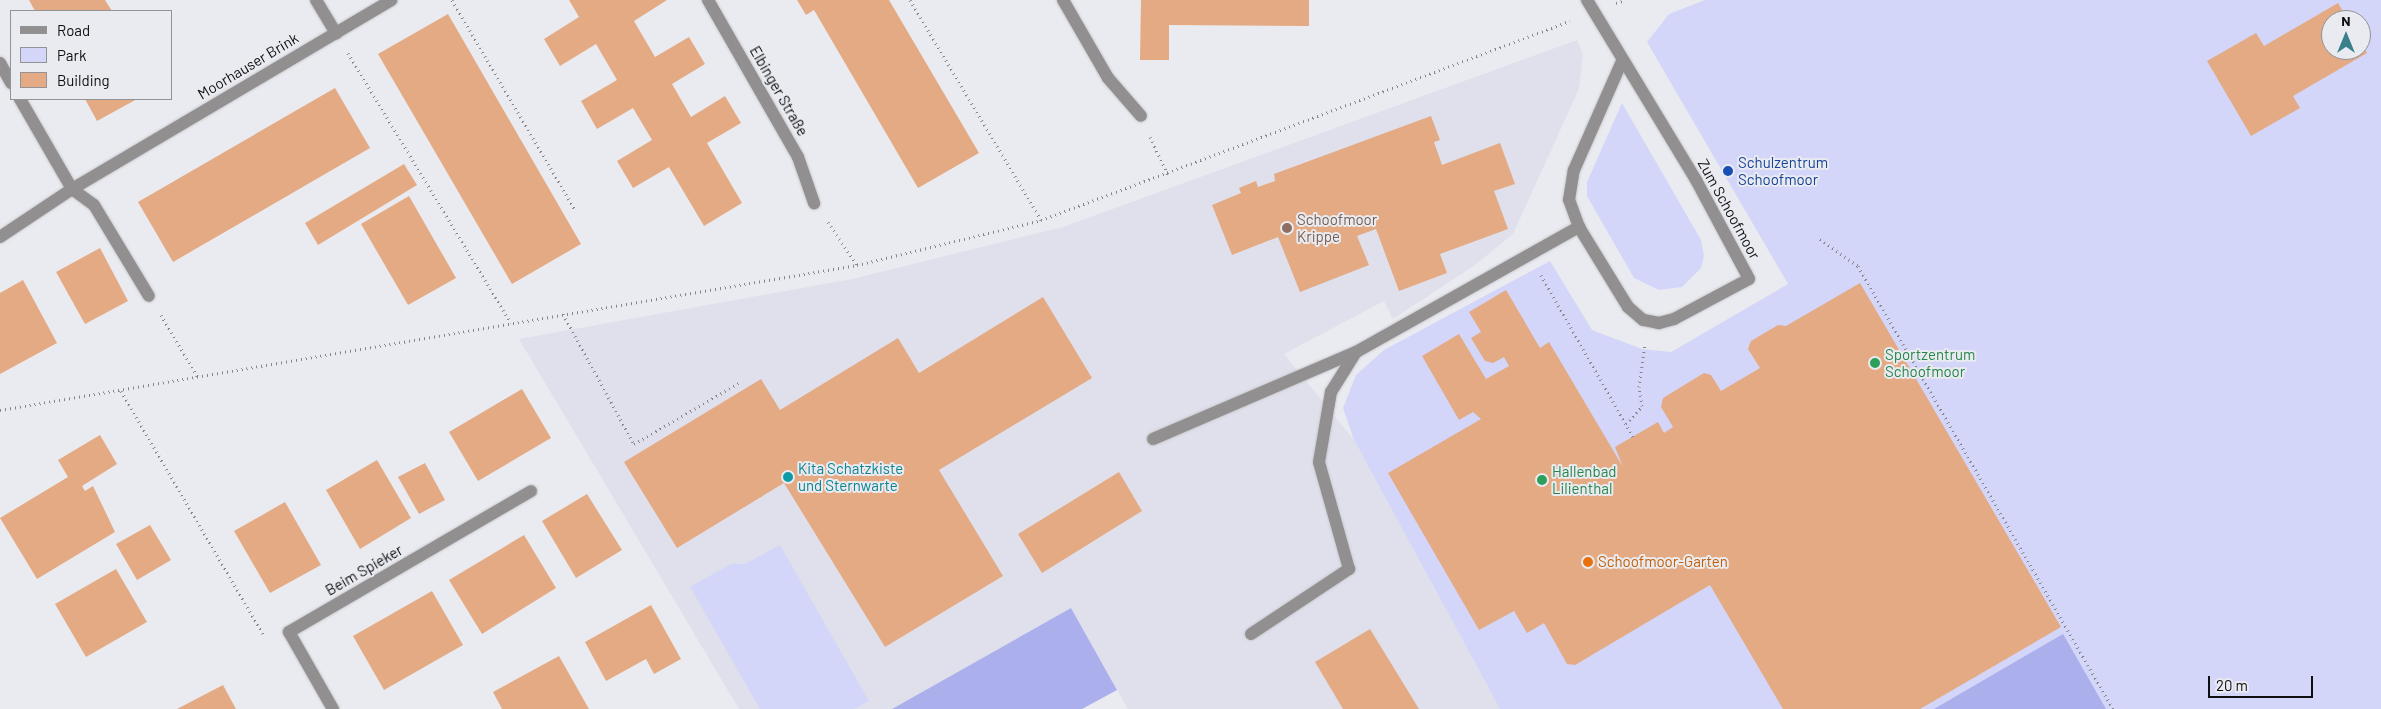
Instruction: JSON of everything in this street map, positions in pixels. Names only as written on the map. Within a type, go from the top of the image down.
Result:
[{"type":"street","points":[[316,0],[336,33]]},
{"type":"street","name":"Moorhauser Brink","points":[[0,237],[72,189],[391,0]]},
{"type":"street","name":"Elbinger Straße","points":[[708,0],[798,157],[814,203]]},
{"type":"street","points":[[1063,0],[1108,78],[1141,116]]},
{"type":"street","name":"Zum Schoofmoor","points":[[1587,0],[1622,61],[1696,180],[1749,279],[1674,319],[1650,323]]},
{"type":"street","points":[[1622,61],[1569,188],[1572,213],[1579,227],[1628,307],[1650,323]]},
{"type":"street","points":[[0,63],[10,81]]},
{"type":"street","points":[[21,100],[72,189],[94,205],[149,296]]},
{"type":"street","points":[[1153,440],[1356,352],[1579,227]]},
{"type":"street","points":[[1251,634],[1349,569],[1319,462],[1331,392],[1356,352]]},
{"type":"street","name":"Beim Spieker","points":[[289,632],[531,491]]},
{"type":"street","points":[[289,632],[333,709]]},
{"type":"path","points":[[452,0],[576,211]]},
{"type":"path","points":[[910,0],[1041,220]]},
{"type":"path","points":[[0,410],[199,379],[511,323],[857,265],[1041,220],[1168,175],[1625,0]]},
{"type":"path","points":[[336,33],[511,323]]},
{"type":"path","points":[[1141,116],[1168,175]]},
{"type":"path","points":[[814,203],[857,265]]},
{"type":"path","points":[[1820,239],[1858,266],[2113,709]]},
{"type":"path","points":[[1530,255],[1633,436]]},
{"type":"path","points":[[149,296],[199,379]]},
{"type":"path","points":[[563,314],[634,444],[739,383]]},
{"type":"path","points":[[1626,424],[1642,406],[1639,387],[1650,323]]},
{"type":"path","points":[[121,390],[271,648],[289,632]]},
{"type":"shaded area","points":[[1577,40],[1583,55],[1579,89],[1513,234],[1475,265],[1393,319],[1384,301],[1284,354],[1354,440],[1500,709],[1128,709],[1071,608],[892,709],[739,709],[519,339],[852,279],[1063,227]]},
{"type":"shaded area","points":[[1071,608],[1117,690],[1082,709],[892,709]]},
{"type":"shaded area","points":[[2063,634],[2106,709],[1934,709]]},
{"type":"green space","name":"Sportzentrum Schoofmoor","points":[[1705,0],[2381,0],[2381,709],[1500,709],[1354,440],[1343,408],[1356,375],[1384,350],[1550,261],[1592,330],[1642,349],[1671,352],[1788,284],[1647,42],[1669,14]]},
{"type":"green space","points":[[1622,103],[1701,240],[1704,256],[1701,268],[1682,287],[1659,290],[1634,278],[1587,196],[1587,182]]},
{"type":"green space","points":[[780,545],[869,701],[854,709],[760,709],[690,587],[731,564],[745,564]]},
{"type":"building","points":[[29,0],[105,0],[111,10],[34,10]]},
{"type":"building","points":[[569,0],[667,0],[634,21],[655,57],[689,37],[705,64],[672,84],[691,117],[725,96],[741,123],[707,143],[742,203],[704,226],[669,167],[633,188],[617,161],[652,140],[633,108],[597,129],[581,101],[617,80],[596,44],[560,66],[544,39],[579,17]]},
{"type":"building","points":[[797,0],[889,0],[979,153],[918,188],[814,10],[806,15]]},
{"type":"building","points":[[1141,0],[1309,0],[1309,26],[1169,25],[1169,60],[1140,60]]},
{"type":"building","points":[[2338,3],[2342,10],[2326,10]]},
{"type":"building","points":[[2321,13],[2321,60],[2355,60],[2293,96],[2300,108],[2251,136],[2207,61],[2256,33],[2264,46]]},
{"type":"building","points":[[448,14],[581,244],[512,284],[378,54]]},
{"type":"building","points":[[335,88],[370,148],[173,262],[138,202]]},
{"type":"building","points":[[86,100],[135,100],[97,121]]},
{"type":"building","points":[[1431,116],[1440,140],[1434,142],[1442,165],[1500,143],[1515,184],[1494,191],[1508,229],[1440,254],[1447,273],[1399,291],[1376,229],[1357,236],[1369,265],[1300,292],[1278,237],[1232,255],[1212,205],[1241,193],[1239,188],[1256,181],[1258,187],[1275,181],[1274,174]]},
{"type":"building","points":[[404,164],[417,185],[318,245],[305,223]]},
{"type":"building","points":[[409,196],[456,278],[408,305],[361,224]]},
{"type":"building","points":[[100,248],[128,301],[85,324],[56,272]]},
{"type":"building","points":[[23,280],[57,343],[0,374],[0,293]]},
{"type":"building","points":[[1860,283],[2061,627],[1920,709],[1783,709],[1710,585],[1575,665],[1567,664],[1544,623],[1527,633],[1514,611],[1479,630],[1388,473],[1481,419],[1473,412],[1459,420],[1422,356],[1459,334],[1486,379],[1509,366],[1504,357],[1493,363],[1485,361],[1471,338],[1481,332],[1469,312],[1506,290],[1540,348],[1549,342],[1623,467],[1615,447],[1658,422],[1664,433],[1673,427],[1661,407],[1663,398],[1704,373],[1711,375],[1721,391],[1760,368],[1748,349],[1751,341],[1778,325],[1786,326]]},
{"type":"building","name":"Kita Schatzkiste und Sternwarte","points":[[1043,297],[1092,378],[939,470],[1003,576],[885,647],[784,483],[677,548],[624,462],[761,379],[780,410],[898,338],[919,373]]},
{"type":"building","points":[[522,389],[551,438],[478,481],[449,432]]},
{"type":"building","points":[[100,435],[117,464],[82,486],[85,491],[93,486],[115,532],[37,579],[0,518],[68,477],[58,460]]},
{"type":"building","points":[[377,460],[411,518],[360,549],[326,490]]},
{"type":"building","points":[[425,463],[445,500],[419,514],[398,477]]},
{"type":"building","points":[[1119,472],[1142,511],[1042,573],[1018,534]]},
{"type":"building","points":[[587,494],[622,550],[576,578],[542,521]]},
{"type":"building","points":[[285,502],[321,565],[270,593],[234,531]]},
{"type":"building","points":[[150,525],[171,560],[137,580],[116,544]]},
{"type":"building","points":[[524,535],[556,588],[482,634],[449,580]]},
{"type":"building","points":[[116,569],[147,622],[86,657],[55,604]]},
{"type":"building","points":[[432,591],[463,645],[384,690],[353,636]]},
{"type":"building","points":[[651,605],[681,659],[654,674],[646,659],[606,681],[585,642]]},
{"type":"building","points":[[1370,629],[1419,709],[1343,709],[1315,662]]},
{"type":"building","points":[[559,656],[589,709],[502,709],[493,692]]},
{"type":"building","points":[[223,685],[236,709],[177,709]]},
{"type":"place","name":"Schulzentrum Schoofmoor","points":[[1728,171]]},
{"type":"place","name":"Schoofmoor Krippe","points":[[1287,228]]},
{"type":"place","name":"Sportzentrum Schoofmoor","points":[[1875,363]]},
{"type":"place","name":"Kita Schatzkiste und Sternwarte","points":[[788,477]]},
{"type":"place","name":"Hallenbad Lilienthal","points":[[1542,480]]},
{"type":"place","name":"Schoofmoor-Garten","points":[[1588,562]]}]
